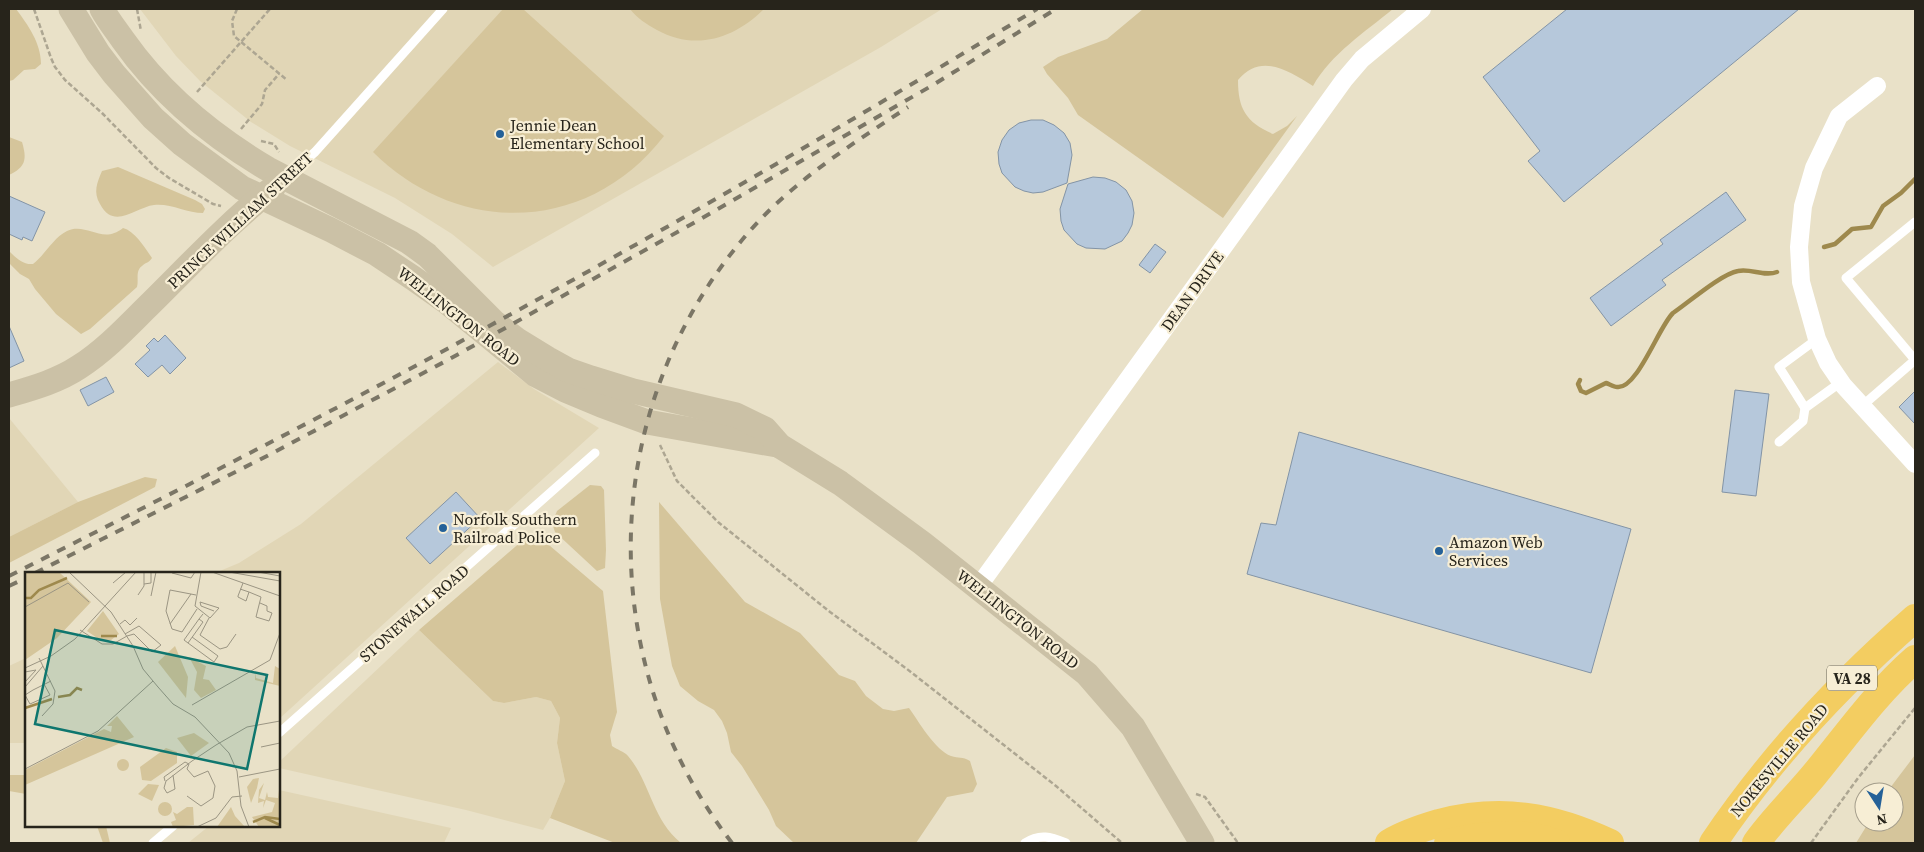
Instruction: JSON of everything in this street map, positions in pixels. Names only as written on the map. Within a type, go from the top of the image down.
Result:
[{"type":"highway","name":"NOKESVILLE ROAD","points":[[1713,843],[1734,812],[1795,736],[1874,656],[1915,618]]},
{"type":"highway","name":"VA 28","points":[[1756,843],[1895,676],[1915,659]]},
{"type":"highway","points":[[1389,843],[1414,832],[1451,820],[1500,814],[1535,817],[1553,821],[1592,834],[1610,843]]},
{"type":"highway","points":[[1448,843],[1495,836],[1532,836],[1556,843]]},
{"type":"main road","name":"WELLINGTON ROAD","points":[[71,9],[98,53],[114,74],[153,118],[182,144],[232,182],[260,198],[331,230],[377,254],[447,302],[536,375],[565,390],[647,422],[780,446]]},
{"type":"main road","name":"WELLINGTON ROAD","points":[[102,9],[134,56],[183,108],[246,157],[282,167],[409,242],[427,255],[502,329],[554,362],[591,378],[736,415],[765,429],[780,446],[840,483],[922,543],[1087,674],[1133,727],[1202,843]]},
{"type":"main road","name":"PRINCE WILLIAM STREET","points":[[9,395],[62,377],[80,367],[124,330],[260,198],[282,167]]},
{"type":"street","name":"DEAN DRIVE","points":[[978,587],[1344,80],[1362,59],[1422,9]]},
{"type":"street","points":[[1877,86],[1839,116],[1814,168],[1803,206],[1799,247],[1801,282],[1817,339],[1828,363],[1841,382],[1915,464]]},
{"type":"lane","name":"PRINCE WILLIAM STREET","points":[[282,167],[315,152],[443,9]]},
{"type":"lane","points":[[1862,406],[1915,360],[1846,278],[1915,222]]},
{"type":"lane","points":[[1779,442],[1803,421],[1805,408],[1779,367],[1817,339]]},
{"type":"lane","points":[[1805,408],[1841,382]]},
{"type":"lane","name":"STONEWALL ROAD","points":[[280,731],[595,453]]},
{"type":"lane","points":[[154,843],[172,827]]},
{"type":"lane","points":[[1025,843],[1033,838],[1043,836],[1066,843]]},
{"type":"path","points":[[34,9],[51,58],[65,80],[169,178],[212,204],[220,205]]},
{"type":"path","points":[[137,9],[142,38]]},
{"type":"path","points":[[236,9],[232,21],[234,36],[287,80]]},
{"type":"path","points":[[183,108],[270,9]]},
{"type":"path","points":[[238,132],[262,104],[265,90],[279,74]]},
{"type":"path","points":[[256,140],[274,144],[279,151],[282,167]]},
{"type":"path","points":[[653,442],[661,446],[677,481],[718,522],[830,612],[907,669],[1056,786],[1122,843]]},
{"type":"path","points":[[1812,843],[1858,778],[1915,708]]},
{"type":"shaded area","points":[[9,9],[16,9],[29,28],[39,49],[41,64],[35,69],[24,70],[13,80],[9,81]]},
{"type":"shaded area","name":"Jennie Dean Elementary School","points":[[140,9],[942,9],[881,47],[493,267],[452,234],[395,198],[290,146],[251,122],[200,81],[176,56]]},
{"type":"shaded area","points":[[503,9],[523,9],[664,136],[634,168],[599,192],[562,206],[523,213],[484,210],[445,199],[407,180],[373,152]]},
{"type":"shaded area","points":[[630,9],[764,9],[740,28],[727,34],[714,39],[686,40],[657,30],[642,21]]},
{"type":"shaded area","points":[[1143,9],[1393,9],[1339,54],[1320,74],[1313,86],[1285,70],[1266,66],[1256,67],[1238,80],[1242,107],[1256,125],[1273,134],[1287,126],[1297,116],[1223,218],[1078,115],[1068,98],[1043,67],[1058,57],[1107,39]]},
{"type":"shaded area","points":[[9,137],[22,142],[25,158],[22,166],[9,175]]},
{"type":"shaded area","points":[[118,167],[195,200],[202,204],[205,209],[203,213],[154,205],[126,215],[112,216],[100,204],[96,188],[102,171]]},
{"type":"shaded area","points":[[123,228],[136,236],[152,258],[140,268],[137,287],[90,329],[81,334],[56,314],[29,279],[20,274],[9,263],[9,251],[23,262],[33,264],[57,238],[67,231],[81,229],[108,234],[115,233]]},
{"type":"shaded area","points":[[498,362],[534,389],[599,428],[280,718],[280,572],[217,572],[239,563],[301,524]]},
{"type":"shaded area","points":[[9,418],[78,502],[9,537]]},
{"type":"shaded area","points":[[145,477],[157,479],[155,487],[9,563],[9,537],[78,502]]},
{"type":"shaded area","points":[[590,485],[601,486],[604,490],[605,568],[597,571],[555,532],[552,523],[557,511]]},
{"type":"shaded area","points":[[659,502],[745,602],[800,633],[839,675],[855,681],[866,696],[883,709],[894,711],[909,708],[939,748],[951,756],[970,761],[977,784],[973,792],[947,797],[916,843],[794,843],[776,826],[769,810],[742,766],[731,752],[722,721],[714,710],[698,701],[680,686],[672,666],[660,599]]},
{"type":"shaded area","points":[[530,534],[536,534],[603,591],[617,712],[610,735],[612,746],[626,754],[636,766],[663,823],[681,843],[615,843],[550,818],[565,781],[557,743],[560,718],[551,701],[536,697],[504,703],[493,701],[419,630]]},
{"type":"shaded area","points":[[419,630],[493,701],[504,703],[536,697],[551,701],[560,718],[557,743],[565,781],[543,830],[466,810],[280,768],[280,761]]},
{"type":"shaded area","points":[[25,658],[25,743],[9,743],[9,666]]},
{"type":"shaded area","points":[[1915,755],[1915,843],[1856,843],[1863,832],[1904,832],[1904,782],[1895,782]]},
{"type":"shaded area","points":[[9,775],[25,775],[25,794],[9,791]]},
{"type":"shaded area","points":[[280,790],[451,828],[444,843],[188,843],[208,827],[280,827]]},
{"type":"shaded area","points":[[97,827],[106,827],[110,843],[103,843]]},
{"type":"building","points":[[1567,9],[1799,9],[1564,202],[1528,161],[1540,151],[1483,77]]},
{"type":"building","points":[[1043,120],[1054,125],[1064,133],[1070,143],[1072,155],[1067,183],[1043,192],[1033,193],[1015,187],[1002,173],[998,152],[1002,140],[1009,130],[1019,123]]},
{"type":"building","points":[[1093,177],[1105,178],[1116,182],[1126,190],[1132,201],[1134,213],[1132,225],[1122,241],[1105,249],[1086,248],[1077,244],[1064,230],[1061,221],[1060,209],[1068,184]]},
{"type":"building","points":[[1726,192],[1746,220],[1662,280],[1666,285],[1611,326],[1590,298],[1663,244],[1660,240]]},
{"type":"building","points":[[9,196],[45,212],[32,241],[23,237],[22,240],[9,234]]},
{"type":"building","points":[[1155,244],[1166,252],[1150,273],[1139,265]]},
{"type":"building","points":[[9,326],[24,361],[9,368]]},
{"type":"building","points":[[165,335],[186,358],[170,374],[162,365],[148,377],[135,364],[150,350],[146,346],[154,338],[158,342]]},
{"type":"building","points":[[106,377],[114,392],[88,406],[80,390]]},
{"type":"building","points":[[1735,390],[1769,394],[1756,496],[1722,492]]},
{"type":"building","points":[[1915,391],[1915,424],[1899,407]]},
{"type":"building","name":"Amazon Web Services","points":[[1299,432],[1631,529],[1591,673],[1247,574],[1261,523],[1276,525]]},
{"type":"building","name":"Norfolk Southern Railroad Police","points":[[456,492],[480,518],[430,564],[406,538]]},
{"type":"waterway","points":[[1824,247],[1835,244],[1852,229],[1871,227],[1883,206],[1901,193],[1915,179]]},
{"type":"waterway","points":[[1580,380],[1578,384],[1581,391],[1586,393],[1606,383],[1616,387],[1625,385],[1640,368],[1667,320],[1673,313],[1731,273],[1743,270],[1767,274],[1777,272]]},
{"type":"railway","points":[[9,576],[304,425],[550,292],[760,173],[1037,9]]},
{"type":"railway","points":[[37,572],[267,456],[446,361],[690,225],[933,85],[1056,9]]},
{"type":"railway","points":[[732,843],[686,772],[654,696],[636,616],[631,535],[640,455],[662,376],[698,302],[748,233],[765,214],[803,180],[908,107]]},
{"type":"railway","points":[[9,586],[25,578]]},
{"type":"place","name":"Jennie Dean Elementary School","points":[[500,134]]},
{"type":"place","name":"Norfolk Southern Railroad Police","points":[[443,528]]},
{"type":"place","name":"Amazon Web Services","points":[[1439,551]]}]
